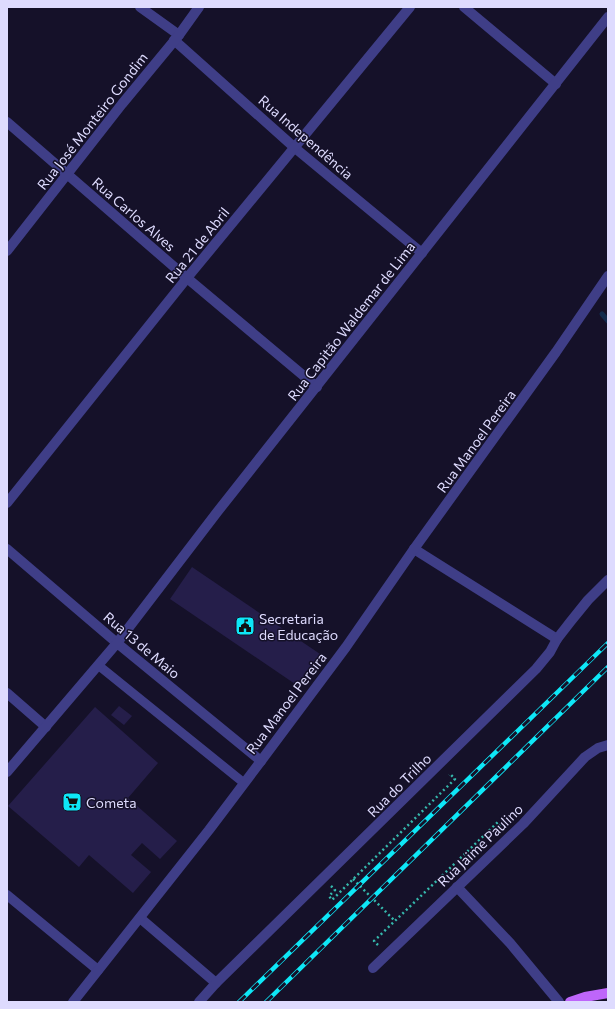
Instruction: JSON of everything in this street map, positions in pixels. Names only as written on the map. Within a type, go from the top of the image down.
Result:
[{"type":"main road","points":[[570,1002],[585,997],[608,993]]},
{"type":"street","name":"Rua Independência","points":[[140,7],[177,38],[295,148],[422,253]]},
{"type":"street","name":"Rua José Monteiro Gondim","points":[[7,251],[122,104],[177,38],[199,7]]},
{"type":"street","name":"Rua 21 de Abril","points":[[7,503],[187,278],[410,7]]},
{"type":"street","points":[[464,7],[556,84]]},
{"type":"street","name":"Rua Capitão Waldemar de Lima","points":[[7,772],[117,643],[353,339],[608,18]]},
{"type":"street","name":"Rua Carlos Alves","points":[[7,122],[187,278],[316,387]]},
{"type":"street","name":"Rua Manoel Pereira","points":[[73,1002],[261,761],[346,647],[414,549],[552,359],[608,276]]},
{"type":"street","points":[[414,549],[557,639]]},
{"type":"street","name":"Rua 13 de Maio","points":[[7,550],[117,643],[261,761]]},
{"type":"street","name":"Rua do Trilho","points":[[199,1002],[216,983],[536,669],[550,652],[557,639],[588,600],[608,580]]},
{"type":"street","points":[[7,693],[46,727]]},
{"type":"street","name":"Rua Jaime Paulino","points":[[373,968],[523,824],[585,757],[598,748],[608,745]]},
{"type":"street","points":[[458,887],[510,944],[559,1002]]},
{"type":"street","points":[[7,895],[98,970]]},
{"type":"street","points":[[140,918],[216,983]]},
{"type":"lane","points":[[98,665],[244,783]]},
{"type":"path","points":[[335,890],[329,896],[332,900],[455,779],[450,774],[445,779]]},
{"type":"path","points":[[382,941],[378,945],[374,941],[498,822],[505,828],[500,834]]},
{"type":"path","points":[[353,879],[395,921]]},
{"type":"building","name":"Secretaria de Educação","points":[[192,567],[320,654],[298,686],[170,599]]},
{"type":"building","points":[[119,706],[132,716],[124,725],[111,715]]},
{"type":"building","name":"Cometa","points":[[95,707],[158,763],[128,798],[177,841],[160,859],[142,843],[131,855],[151,872],[133,893],[89,855],[79,867],[8,806]]},
{"type":"waterway","points":[[602,314],[608,321]]},
{"type":"railway","points":[[239,1002],[608,643]]},
{"type":"railway","points":[[266,1002],[608,667]]},
{"type":"place","name":"Secretaria de Educação","points":[[245,626]]},
{"type":"place","name":"Cometa","points":[[72,802]]}]
